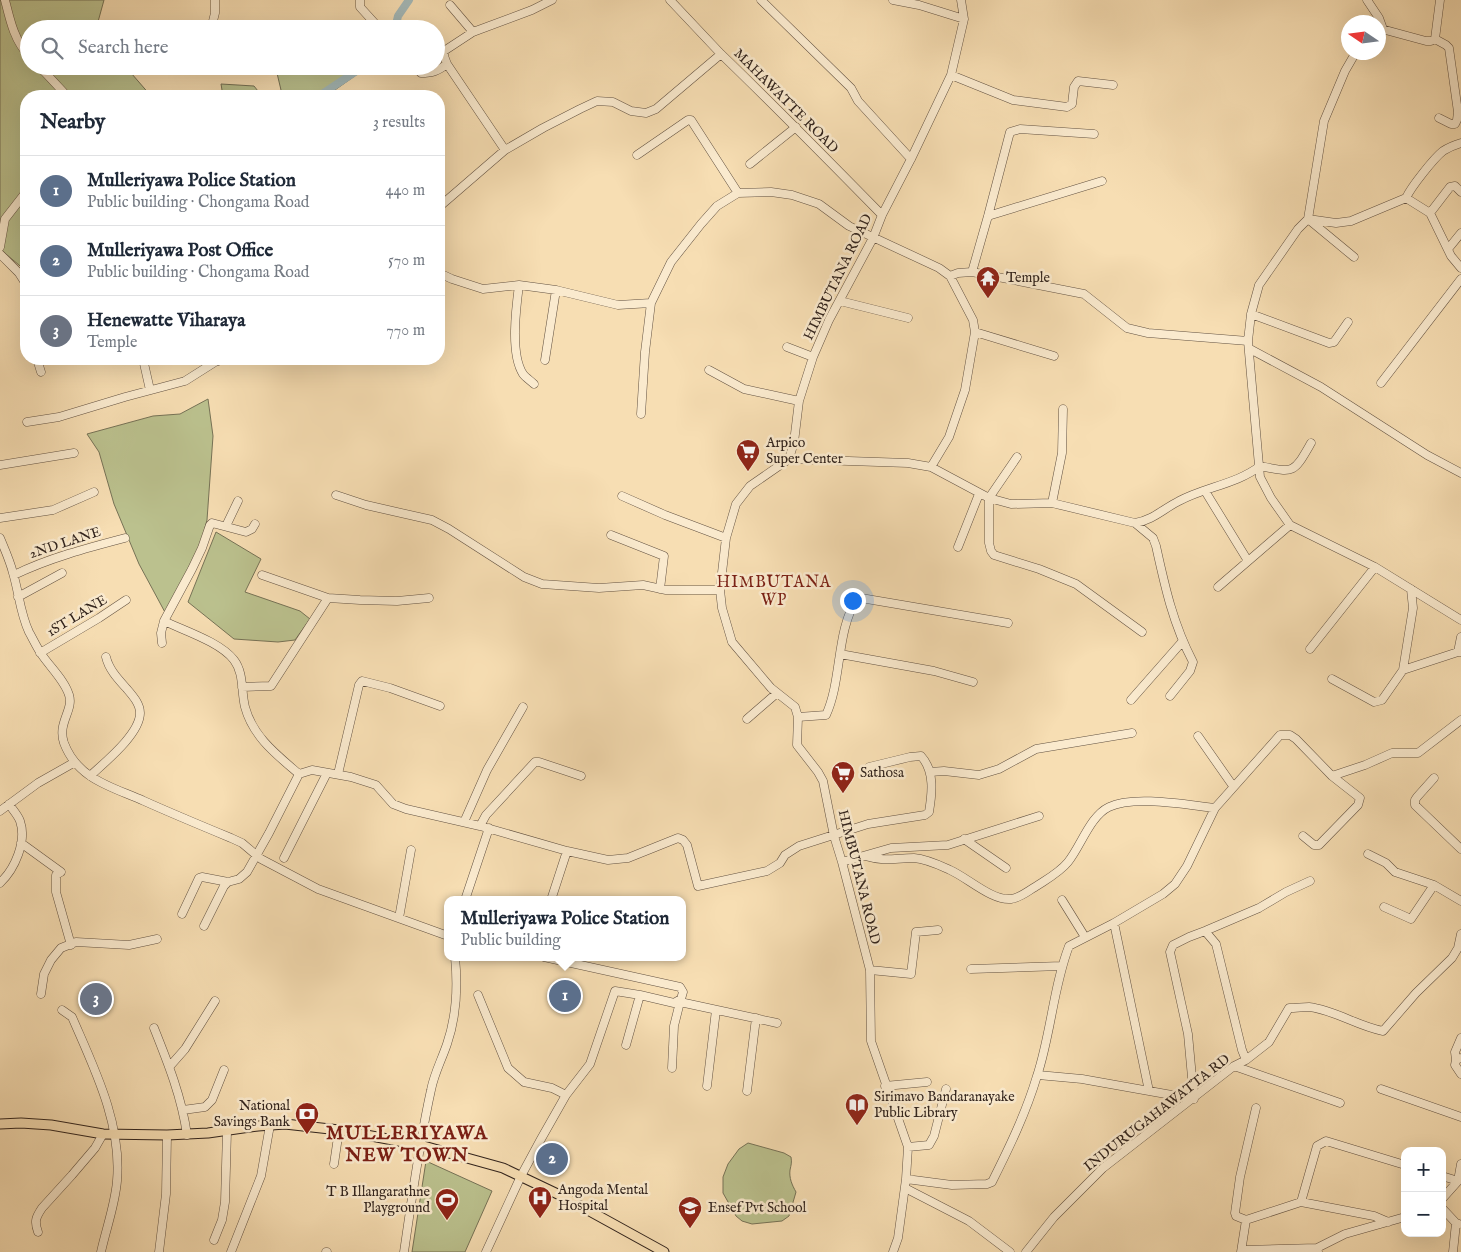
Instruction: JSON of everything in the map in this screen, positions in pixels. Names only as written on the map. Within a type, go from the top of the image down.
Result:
[{"type":"main road","points":[[0,1124],[50,1125],[103,1134],[166,1136],[285,1124],[339,1130],[420,1145],[503,1168],[566,1198],[664,1252]]},
{"type":"street","points":[[5,0],[14,34],[20,44]]},
{"type":"street","points":[[213,20],[215,0]]},
{"type":"street","points":[[360,0],[360,7],[372,20]]},
{"type":"street","points":[[445,50],[473,32],[532,10],[552,0]]},
{"type":"street","points":[[670,0],[722,54]]},
{"type":"street","points":[[761,0],[851,88],[858,101],[911,159]]},
{"type":"street","points":[[893,0],[918,5],[964,19]]},
{"type":"street","name":"HIMBUTANA ROAD","points":[[789,459],[794,442],[800,401],[813,357],[829,320],[873,238],[882,215],[951,75],[964,19],[961,0]]},
{"type":"street","points":[[1367,0],[1377,15]]},
{"type":"street","points":[[1435,39],[1440,0]]},
{"type":"street","points":[[450,5],[473,32]]},
{"type":"street","points":[[1386,30],[1426,42],[1435,39]]},
{"type":"street","points":[[1435,39],[1448,48],[1458,112],[1455,124],[1439,118]]},
{"type":"street","name":"MAHAWATTE ROAD","points":[[445,202],[505,150],[543,128],[597,101],[613,102],[631,110],[646,113],[656,109],[722,54],[882,215]]},
{"type":"street","points":[[445,59],[505,150]]},
{"type":"street","points":[[1351,60],[1324,121],[1308,219],[1298,229],[1259,285],[1251,314],[1249,345],[1260,477],[1271,498],[1290,526],[1375,567],[1461,620]]},
{"type":"street","points":[[47,75],[61,90]]},
{"type":"street","points":[[951,75],[1013,100],[1067,107],[1072,104],[1074,87],[1078,81],[1113,85]]},
{"type":"street","points":[[637,155],[688,120],[691,120],[738,193]]},
{"type":"street","points":[[750,164],[796,127]]},
{"type":"street","points":[[972,272],[1010,132],[1020,129],[1094,134]]},
{"type":"street","points":[[1308,219],[1336,223],[1351,221],[1406,198],[1441,152],[1461,143]]},
{"type":"street","points":[[988,216],[1102,181]]},
{"type":"street","points":[[1430,213],[1450,187],[1455,186],[1461,192]]},
{"type":"street","points":[[641,414],[645,352],[651,303],[671,262],[716,206],[738,193],[771,192],[792,195],[819,204],[849,226],[939,268],[950,276],[973,320],[975,332],[965,390],[949,438],[931,467]]},
{"type":"street","points":[[1406,198],[1430,213],[1451,256],[1461,268]]},
{"type":"street","points":[[0,247],[5,219],[20,200]]},
{"type":"street","points":[[1308,219],[1354,257]]},
{"type":"street","points":[[1448,249],[1461,233]]},
{"type":"street","points":[[0,254],[20,275]]},
{"type":"street","points":[[950,276],[958,273],[972,272],[1084,294],[1127,328],[1148,333],[1249,345],[1321,387],[1427,455],[1461,473]]},
{"type":"street","points":[[445,276],[483,289],[519,285],[556,290],[618,306],[651,303]]},
{"type":"street","points":[[1381,383],[1461,279]]},
{"type":"street","points":[[519,285],[515,322],[516,352],[522,374],[534,384]]},
{"type":"street","points":[[545,360],[556,290]]},
{"type":"street","points":[[840,301],[908,318]]},
{"type":"street","points":[[1251,314],[1329,343],[1334,342],[1348,322]]},
{"type":"street","points":[[975,332],[1054,356]]},
{"type":"street","points":[[787,347],[813,357]]},
{"type":"street","points":[[38,365],[40,372]]},
{"type":"street","points":[[144,365],[150,390]]},
{"type":"street","points":[[28,422],[59,417],[185,381],[210,365]]},
{"type":"street","points":[[709,370],[744,390],[800,401]]},
{"type":"street","points":[[1052,503],[1062,453],[1063,409]]},
{"type":"street","points":[[1008,623],[861,598],[857,599],[851,608],[840,654],[832,703],[826,715],[798,717],[795,707],[777,693],[732,642],[722,608],[720,590],[726,538],[736,504],[750,486],[789,459],[908,463],[931,467],[979,494],[1011,504],[1052,503],[1135,523],[1147,521],[1180,500],[1250,474],[1260,466],[1285,471],[1292,469],[1298,465],[1311,442]]},
{"type":"street","points":[[0,465],[74,453]]},
{"type":"street","points":[[1017,457],[989,498],[989,543],[991,551],[994,555],[1039,569],[1076,584],[1142,632]]},
{"type":"street","points":[[1205,491],[1248,561]]},
{"type":"street","points":[[0,518],[53,510],[94,492]]},
{"type":"street","points":[[958,547],[979,494]]},
{"type":"street","points":[[336,495],[366,505],[432,520],[449,528],[524,577],[542,584],[599,588],[643,585],[660,589],[720,590]]},
{"type":"street","points":[[622,496],[665,515],[726,538]]},
{"type":"street","points":[[226,526],[238,501]]},
{"type":"street","points":[[162,643],[161,633],[164,621],[192,569],[210,525],[212,523],[246,532],[252,529],[255,524]]},
{"type":"street","points":[[1135,523],[1153,538],[1167,598],[1182,642],[1193,662],[1190,671],[1170,696]]},
{"type":"street","points":[[1218,587],[1290,526]]},
{"type":"street","points":[[611,535],[664,556],[660,589]]},
{"type":"street","name":"2ND LANE","points":[[14,575],[35,564],[125,538]]},
{"type":"street","points":[[1,542],[14,575],[24,619],[40,652],[67,688],[70,696],[70,706],[64,720],[62,732],[66,746],[75,762],[90,776],[116,791],[140,799],[232,838],[242,843],[256,855],[318,888],[444,935]]},
{"type":"street","points":[[1310,648],[1375,567]]},
{"type":"street","points":[[18,597],[62,574]]},
{"type":"street","points":[[262,575],[328,598],[388,601],[429,598]]},
{"type":"street","points":[[1332,679],[1374,702],[1382,700],[1403,670],[1413,608],[1411,588]]},
{"type":"street","points":[[242,687],[271,686],[328,598]]},
{"type":"street","name":"1ST LANE","points":[[40,652],[126,600]]},
{"type":"street","points":[[164,621],[220,648],[233,659],[241,672],[245,709],[252,726],[268,747],[299,774]]},
{"type":"street","points":[[1403,670],[1459,652],[1461,637]]},
{"type":"street","points":[[1131,700],[1182,642]]},
{"type":"street","points":[[840,654],[934,672],[973,682]]},
{"type":"street","points":[[90,776],[125,742],[137,726],[140,712],[135,698],[111,670],[106,658]]},
{"type":"street","points":[[338,774],[359,685],[362,681],[390,688],[440,706]]},
{"type":"street","points":[[747,719],[777,693]]},
{"type":"street","points":[[464,822],[488,770],[523,707]]},
{"type":"street","name":"HIMBUTANA ROAD","points":[[798,717],[797,745],[823,781],[834,836],[870,970],[871,1041],[885,1086],[908,1147],[898,1238],[893,1252]]},
{"type":"street","points":[[1332,776],[1365,765],[1392,753],[1418,753],[1461,720]]},
{"type":"street","points":[[930,772],[944,771],[979,775],[999,769],[1036,749],[1132,733]]},
{"type":"street","points":[[905,1184],[952,1185],[987,1184],[992,1182],[1016,1132],[1038,1075],[1062,966],[1069,946],[1114,923],[1163,894],[1175,884],[1187,866],[1215,808],[1280,735],[1290,735],[1296,739],[1332,776],[1358,795],[1361,801],[1319,845],[1314,845],[1303,836]]},
{"type":"street","points":[[1198,736],[1233,786]]},
{"type":"street","points":[[182,914],[199,878],[228,882],[239,879],[247,872],[299,774],[312,770],[338,774],[376,785],[393,804],[406,809],[489,828],[567,851],[608,860],[628,858],[678,838],[687,845],[698,886],[766,871],[780,863],[785,855],[799,846],[868,824],[925,815],[929,812],[932,794],[930,772],[926,762],[920,756],[869,767]]},
{"type":"street","points":[[0,811],[55,773],[75,762]]},
{"type":"street","points":[[480,826],[486,815],[535,762],[581,776]]},
{"type":"street","points":[[284,858],[327,773]]},
{"type":"street","points":[[1434,778],[1418,797],[1415,805],[1461,849]]},
{"type":"street","points":[[865,856],[879,860],[916,858],[929,860],[953,871],[997,897],[1011,899],[1020,897],[1057,873],[1068,861],[1099,814],[1109,807],[1123,803],[1156,802],[1215,808]]},
{"type":"street","points":[[0,883],[5,879],[20,851],[21,843],[20,819],[9,804]]},
{"type":"street","points":[[842,862],[891,848],[948,845],[1039,816]]},
{"type":"street","points":[[466,896],[489,828]]},
{"type":"street","points":[[964,839],[1006,868]]},
{"type":"street","points":[[21,843],[61,872],[56,876],[56,892],[71,945]]},
{"type":"street","points":[[399,918],[412,850]]},
{"type":"street","points":[[552,896],[567,851]]},
{"type":"street","points":[[1368,854],[1386,863],[1395,872],[1434,885],[1461,901]]},
{"type":"street","points":[[1038,1075],[1082,1079],[1194,1099],[1188,1034],[1170,952],[1173,946],[1189,937],[1259,908],[1286,892],[1310,881]]},
{"type":"street","points":[[204,926],[224,886],[228,882]]},
{"type":"street","points":[[1384,907],[1411,919],[1434,885]]},
{"type":"street","points":[[1062,900],[1084,937]]},
{"type":"street","points":[[1114,923],[1149,1091]]},
{"type":"street","points":[[870,970],[911,974],[916,932],[938,930]]},
{"type":"street","points":[[1205,931],[1216,944],[1246,1060]]},
{"type":"street","name":"INDURUGAHAWATTA RD","points":[[1026,1252],[1054,1217],[1103,1168],[1234,1066],[1246,1060],[1270,1042],[1289,1008],[1308,1007],[1330,1012],[1367,1028],[1383,1031],[1416,993],[1452,958],[1458,948],[1461,934]]},
{"type":"street","points":[[41,994],[44,974],[51,960],[61,948],[76,942],[129,945],[157,939]]},
{"type":"street","points":[[404,1252],[420,1145],[434,1075],[447,1043],[456,1009],[458,982],[455,961]]},
{"type":"street","points":[[562,961],[680,987],[683,992],[681,999],[677,1003],[672,1068]]},
{"type":"street","points":[[971,969],[1062,966]]},
{"type":"street","points":[[486,1252],[521,1176],[566,1095],[592,1060],[615,991],[776,1023]]},
{"type":"street","points":[[478,995],[508,1068],[524,1082],[552,1088],[566,1095]]},
{"type":"street","points":[[626,1045],[640,995]]},
{"type":"street","points":[[170,1066],[185,1049],[215,1001]]},
{"type":"street","points":[[62,1010],[72,1016],[100,1082],[114,1134],[117,1181],[101,1252]]},
{"type":"street","points":[[707,1086],[716,1010]]},
{"type":"street","points":[[747,1091],[756,1018]]},
{"type":"street","points":[[154,1028],[170,1066],[183,1110],[187,1135]]},
{"type":"street","points":[[1461,1038],[1455,1052],[1458,1059],[1455,1065],[1461,1074]]},
{"type":"street","points":[[1234,1066],[1340,1103]]},
{"type":"street","points":[[183,1110],[205,1107],[212,1100],[224,1070]]},
{"type":"street","points":[[885,1086],[927,1082]]},
{"type":"street","points":[[908,1147],[929,1145],[934,1136],[946,1089]]},
{"type":"street","points":[[1381,1089],[1461,1117]]},
{"type":"street","points":[[1256,1108],[1240,1177],[1236,1216],[1246,1220],[1301,1202],[1374,1216],[1388,1222]]},
{"type":"street","points":[[231,1252],[261,1176],[270,1125]]},
{"type":"street","points":[[334,1164],[339,1130]]},
{"type":"street","points":[[214,1240],[222,1220],[225,1202],[227,1131]]},
{"type":"street","points":[[38,1232],[35,1218],[95,1148],[103,1134]]},
{"type":"street","points":[[159,1252],[166,1194],[166,1136]]},
{"type":"street","points":[[1301,1202],[1317,1146],[1326,1141],[1401,1164]]},
{"type":"street","points":[[1446,1194],[1458,1181],[1461,1164]]},
{"type":"street","points":[[1446,1177],[1458,1181]]},
{"type":"street","points":[[905,1184],[969,1221],[1010,1252]]},
{"type":"street","points":[[1446,1212],[1459,1224],[1453,1252]]},
{"type":"street","points":[[1246,1220],[1241,1251],[1317,1250],[1345,1234],[1401,1218]]},
{"type":"green space","points":[[0,0],[104,0],[98,20],[20,20],[20,75],[133,75],[146,90],[20,90],[20,266],[0,249]]},
{"type":"green space","points":[[277,75],[356,75],[335,90],[281,90]]},
{"type":"green space","points":[[221,84],[254,86],[257,90],[222,90]]},
{"type":"green space","points":[[208,399],[213,436],[207,520],[194,570],[167,616],[139,564],[114,504],[99,452],[87,434],[153,416],[180,414]]},
{"type":"green space","points":[[216,532],[261,559],[245,592],[300,611],[310,619],[295,640],[278,642],[234,639],[188,602]]},
{"type":"green space","points":[[748,1143],[784,1153],[791,1157],[790,1176],[796,1192],[789,1216],[782,1221],[752,1224],[742,1221],[736,1216],[723,1193],[723,1177],[728,1164],[739,1149]]},
{"type":"green space","name":"T B Illangarathne Playground","points":[[426,1161],[492,1191],[465,1252],[412,1252]]},
{"type":"waterway","points":[[397,20],[409,0]]},
{"type":"waterway","points":[[328,90],[350,75]]},
{"type":"place","name":"Temple","points":[[988,299]]},
{"type":"place","name":"Arpico Super Center","points":[[748,472]]},
{"type":"place","name":"Sathosa","points":[[843,794]]},
{"type":"place","name":"Mulleriyawa Police Station","points":[[565,996]]},
{"type":"place","name":"Henewatte Viharaya","points":[[96,999]]},
{"type":"place","name":"Sirimavo Bandaranayake Public Library","points":[[857,1126]]},
{"type":"place","name":"National Savings Bank","points":[[307,1135]]},
{"type":"place","name":"Mulleriyawa Post Office","points":[[552,1159]]},
{"type":"place","name":"Angoda Mental Hospital","points":[[540,1219]]},
{"type":"place","name":"T B Illangarathne Playground","points":[[447,1221]]},
{"type":"place","name":"Ensef Pvt School","points":[[690,1229]]},
{"type":"district","name":"HIMBUTANA WP","points":[[774,592]]},
{"type":"district","name":"MULLERIYAWA NEW TOWN","points":[[407,1145]]}]
